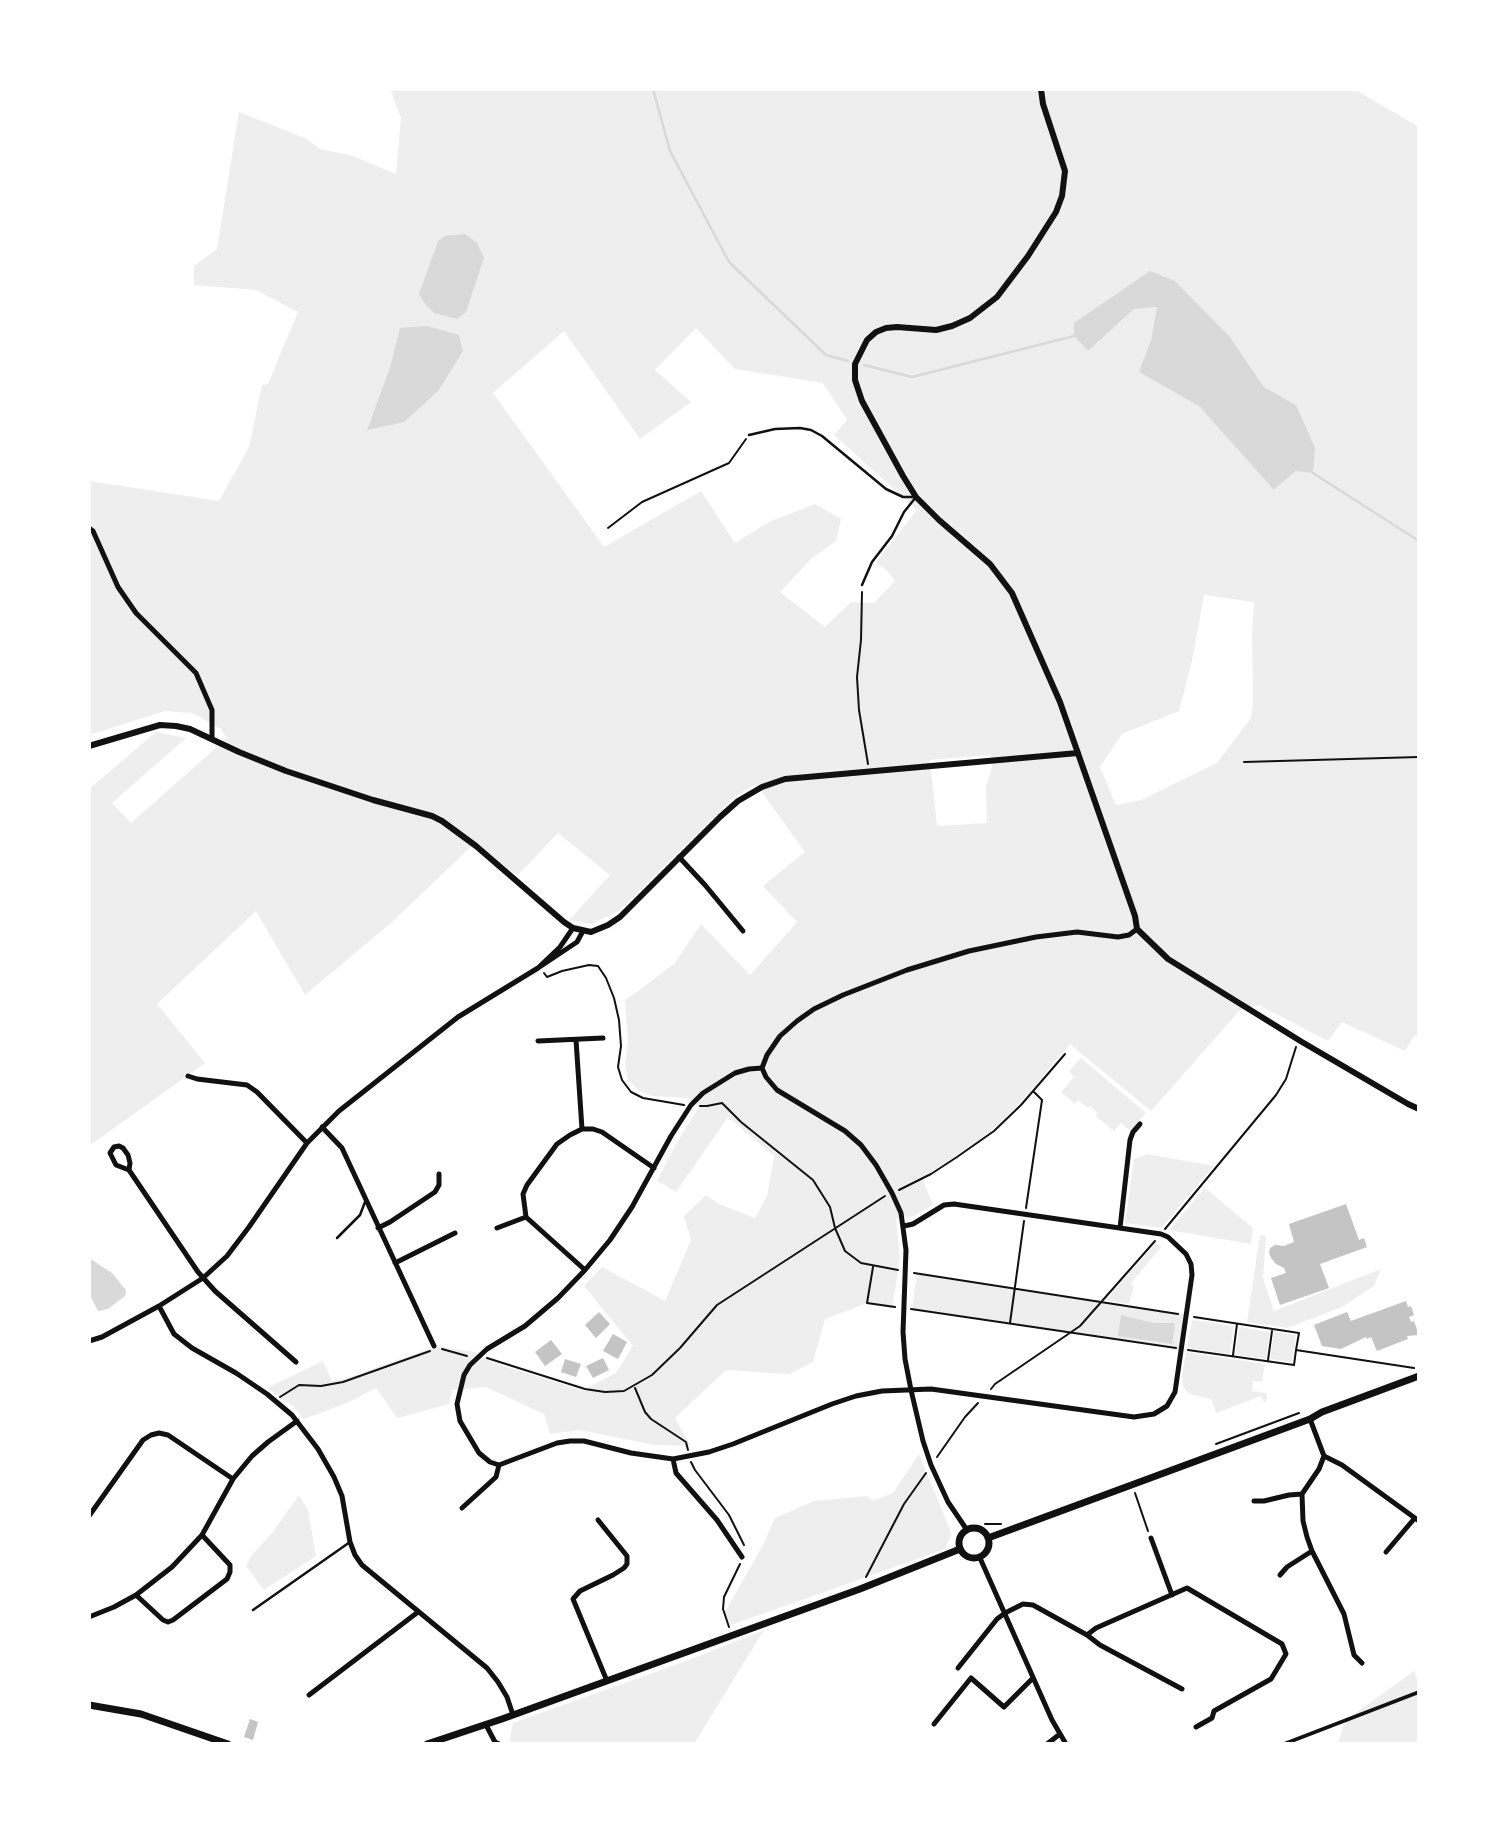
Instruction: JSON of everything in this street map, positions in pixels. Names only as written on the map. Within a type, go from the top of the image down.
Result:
[{"type":"main road","points":[[989,1538],[1419,1376]]},
{"type":"main road","points":[[968,1530],[980,1530],[989,1538],[989,1549],[980,1558],[968,1557],[960,1549],[960,1538],[968,1530]]},
{"type":"main road","points":[[427,1744],[607,1681],[960,1549]]},
{"type":"main road","points":[[89,1705],[152,1717],[228,1744]]},
{"type":"street","points":[[1041,89],[1043,104],[1065,171],[1062,197],[1056,212],[997,297],[970,318],[936,330],[897,327],[876,332],[867,341],[855,364],[855,380],[862,401],[916,497],[990,565],[1012,593],[1060,702],[1135,916],[1137,929],[1168,959],[1298,1040],[1419,1109]]},
{"type":"street","points":[[89,527],[118,587],[136,613],[196,673],[212,710],[212,738]]},
{"type":"street","points":[[89,746],[160,725],[176,726],[212,738],[286,771],[432,816],[476,846],[573,928],[591,932],[620,917],[738,801],[762,787],[785,779],[1078,753]]},
{"type":"street","points":[[679,857],[743,930]]},
{"type":"street","points":[[538,968],[560,947],[573,928]]},
{"type":"street","points":[[762,1068],[780,1036],[814,1009],[907,970],[970,951],[1036,937],[1077,932],[1118,937],[1129,935],[1137,929]]},
{"type":"street","points":[[89,1341],[102,1337],[159,1306],[203,1278],[227,1256],[307,1143],[339,1111],[458,1017],[577,942],[583,931]]},
{"type":"street","points":[[538,1041],[603,1038]]},
{"type":"street","points":[[576,1040],[582,1129]]},
{"type":"street","points":[[762,1068],[734,1073],[703,1093],[691,1105],[632,1207],[585,1270],[525,1326],[487,1349],[470,1365],[457,1404],[460,1422],[479,1453],[499,1465],[556,1443],[570,1441],[600,1444],[673,1459],[709,1452],[856,1396],[882,1391],[931,1389],[1134,1418],[1154,1414],[1167,1406],[1175,1392],[1192,1275],[1191,1264],[1177,1244],[1161,1234],[954,1204],[944,1205],[913,1224],[904,1226]]},
{"type":"street","points":[[762,1068],[777,1090],[845,1131],[861,1145],[876,1165],[901,1213],[906,1272],[903,1308],[905,1359],[911,1390],[931,1465],[948,1502],[968,1530]]},
{"type":"street","points":[[188,1076],[247,1085],[307,1143]]},
{"type":"street","points":[[1120,1228],[1130,1140],[1140,1124]]},
{"type":"street","points":[[322,1127],[342,1148],[434,1346]]},
{"type":"street","points":[[585,1270],[526,1217],[523,1194],[527,1185],[557,1144],[582,1129],[602,1132],[654,1168]]},
{"type":"street","points":[[129,1170],[131,1163],[128,1155],[123,1148],[114,1147],[110,1153],[111,1157],[116,1164],[129,1170],[203,1278],[296,1362]]},
{"type":"street","points":[[378,1228],[435,1192],[439,1185],[439,1174]]},
{"type":"street","points":[[497,1228],[526,1217]]},
{"type":"street","points":[[395,1263],[455,1233]]},
{"type":"street","points":[[159,1306],[174,1334],[276,1401],[297,1421],[318,1449],[339,1488],[350,1542],[362,1565],[487,1668],[507,1697],[513,1715]]},
{"type":"street","points":[[1310,1419],[1324,1456],[1319,1469],[1301,1494],[1303,1521],[1312,1551],[1344,1614],[1354,1655],[1362,1663]]},
{"type":"street","points":[[89,1617],[136,1595],[172,1567],[202,1535],[233,1479],[252,1456],[297,1421]]},
{"type":"street","points":[[89,1516],[143,1440],[151,1434],[168,1435],[233,1479]]},
{"type":"street","points":[[1324,1456],[1342,1465],[1416,1520],[1386,1552]]},
{"type":"street","points":[[673,1459],[676,1472],[717,1520],[742,1557]]},
{"type":"street","points":[[462,1508],[496,1477],[499,1465]]},
{"type":"street","points":[[1254,1501],[1301,1494]]},
{"type":"street","points":[[598,1520],[626,1556],[627,1564],[613,1575],[580,1591],[573,1599],[607,1681]]},
{"type":"street","points":[[136,1595],[168,1622],[227,1579],[230,1565],[202,1535]]},
{"type":"street","points":[[1151,1538],[1172,1595]]},
{"type":"street","points":[[1280,1575],[1287,1567],[1312,1551]]},
{"type":"street","points":[[980,1558],[1033,1678],[1066,1744]]},
{"type":"street","points":[[1087,1635],[1096,1628],[1187,1588],[1282,1644],[1286,1654],[1271,1679],[1214,1711],[1212,1718],[1196,1727]]},
{"type":"street","points":[[958,1668],[997,1619],[1023,1604],[1033,1605],[1182,1689]]},
{"type":"street","points":[[309,1695],[418,1612]]},
{"type":"street","points":[[934,1724],[971,1678],[1004,1707],[1033,1678]]},
{"type":"street","points":[[1284,1744],[1419,1692]]},
{"type":"street","points":[[486,1725],[495,1742],[499,1744]]},
{"type":"street","points":[[1048,1744],[1060,1734]]},
{"type":"lane","points":[[749,435],[775,429],[811,430],[887,489],[903,496],[916,497]]},
{"type":"lane","points":[[862,585],[872,562],[916,497]]},
{"type":"lane","points":[[337,1238],[360,1215],[366,1201]]},
{"type":"lane","points":[[253,1610],[350,1542]]},
{"type":"path","points":[[608,528],[642,502],[729,463],[749,435]]},
{"type":"path","points":[[862,585],[857,677],[859,710],[869,772]]},
{"type":"path","points":[[1244,762],[1419,757]]},
{"type":"path","points":[[538,968],[547,976],[589,965],[598,966],[614,998],[621,1046],[618,1067],[622,1080],[631,1092],[643,1098],[707,1107],[722,1103],[749,1129],[813,1180],[830,1208],[845,1251],[861,1262],[906,1272],[1299,1333],[1294,1365],[867,1303],[873,1266]]},
{"type":"path","points":[[860,1588],[904,1504],[965,1417],[995,1384],[1080,1326],[1161,1234],[1276,1095],[1286,1079],[1298,1040]]},
{"type":"path","points":[[900,1189],[931,1174],[994,1131],[1065,1054]]},
{"type":"path","points":[[1010,1324],[1042,1100],[1033,1091]]},
{"type":"path","points":[[276,1401],[299,1385],[321,1386],[343,1382],[436,1349],[477,1357],[584,1389],[624,1391],[652,1375],[680,1348],[717,1305],[869,1205],[892,1193]]},
{"type":"path","points":[[1232,1356],[1237,1324]]},
{"type":"path","points":[[1267,1361],[1273,1329]]},
{"type":"path","points":[[1296,1350],[1419,1369]]},
{"type":"path","points":[[1132,1485],[1151,1538]]},
{"type":"shaded area","points":[[390,89],[1354,89],[1419,127],[1419,1037],[1415,1035],[1405,1051],[1342,1022],[1328,1041],[1259,1005],[1239,1011],[1151,1111],[1070,1044],[998,1125],[922,1178],[933,1205],[914,1216],[896,1219],[900,1260],[892,1308],[865,1304],[825,1319],[813,1362],[789,1374],[726,1370],[675,1418],[691,1446],[655,1445],[580,1430],[550,1434],[544,1414],[486,1387],[452,1390],[449,1404],[397,1418],[376,1388],[347,1403],[304,1419],[293,1406],[267,1388],[323,1361],[332,1381],[441,1347],[475,1352],[494,1363],[585,1391],[590,1389],[589,1387],[616,1373],[633,1346],[584,1286],[602,1267],[665,1301],[691,1240],[684,1216],[706,1195],[719,1204],[755,1218],[767,1196],[774,1156],[728,1117],[676,1192],[657,1181],[699,1107],[687,1098],[652,1096],[638,1090],[627,1078],[625,1063],[628,1041],[625,1000],[675,963],[701,924],[750,975],[797,922],[763,886],[805,852],[756,784],[736,796],[617,912],[591,924],[569,920],[610,875],[558,833],[517,876],[476,842],[391,923],[305,995],[256,911],[157,1004],[205,1063],[89,1146],[89,789],[156,732],[186,738],[112,803],[131,823],[227,738],[221,729],[192,713],[165,711],[89,735],[89,481],[219,501],[249,447],[262,385],[268,384],[298,312],[256,290],[194,285],[194,266],[217,249],[239,112],[307,139],[320,149],[353,156],[396,174],[401,118]],"holes":[[[1175,281],[1230,337],[1264,387],[1296,405],[1296,471],[1275,490],[1199,406],[1140,372],[1151,340],[1157,307],[1134,309],[1088,351],[1074,336]],[[400,328],[459,335],[463,351],[439,390],[367,429],[390,367]],[[696,328],[735,369],[823,383],[847,420],[834,435],[917,510],[876,562],[895,581],[874,603],[851,602],[825,627],[780,592],[811,559],[836,541],[841,519],[815,504],[769,522],[735,543],[701,491],[604,547],[493,393],[564,331],[640,439],[691,402],[655,370]],[[1204,595],[1254,602],[1251,718],[1217,763],[1141,800],[1116,805],[1100,767],[1122,734],[1179,711],[1192,661]],[[990,755],[992,767],[986,786],[987,823],[937,826],[930,760]]]},
{"type":"shaded area","points":[[465,234],[477,243],[484,258],[466,312],[457,319],[434,313],[419,294],[438,241],[445,236]]},
{"type":"shaded area","points":[[1150,271],[1175,281],[1230,337],[1264,387],[1296,405],[1315,448],[1313,473],[1296,471],[1274,490],[1199,406],[1139,372],[1151,340],[1157,307],[1134,309],[1088,351],[1074,336],[1074,323]]},
{"type":"shaded area","points":[[427,326],[459,335],[463,351],[439,390],[404,422],[367,430],[390,367],[400,328]]},
{"type":"shaded area","points":[[1081,1058],[1146,1113],[1130,1131],[1121,1123],[1114,1131],[1096,1116],[1098,1113],[1090,1106],[1088,1108],[1078,1100],[1075,1104],[1061,1092],[1074,1077],[1069,1071]]},
{"type":"shaded area","points":[[1147,1154],[1214,1166],[1161,1228],[1125,1223],[1134,1159]]},
{"type":"shaded area","points":[[1205,1188],[1253,1228],[1251,1244],[1169,1230]]},
{"type":"shaded area","points":[[1260,1235],[1266,1236],[1263,1278],[1274,1311],[1381,1269],[1374,1286],[1342,1307],[1287,1328],[1247,1322]]},
{"type":"shaded area","points":[[1155,1244],[1162,1246],[1131,1283],[1134,1286],[1129,1304],[1106,1300]]},
{"type":"shaded area","points":[[89,1258],[112,1273],[125,1289],[125,1296],[108,1309],[98,1311],[89,1293]]},
{"type":"shaded area","points":[[917,1273],[1186,1315],[1181,1349],[912,1309]]},
{"type":"shaded area","points":[[1121,1315],[1153,1323],[1175,1323],[1172,1344],[1118,1336]]},
{"type":"shaded area","points":[[1192,1320],[1234,1326],[1230,1354],[1187,1348]]},
{"type":"shaded area","points":[[1239,1327],[1270,1332],[1266,1359],[1235,1355]]},
{"type":"shaded area","points":[[1274,1332],[1296,1335],[1292,1362],[1270,1359]]},
{"type":"shaded area","points":[[1186,1352],[1265,1364],[1262,1382],[1253,1381],[1252,1391],[1267,1393],[1266,1402],[1261,1396],[1216,1413],[1211,1399],[1193,1395],[1183,1386]]},
{"type":"shaded area","points":[[919,1454],[950,1530],[951,1535],[945,1549],[731,1625],[724,1614],[775,1518],[814,1501],[868,1496],[872,1501],[893,1493]]},
{"type":"shaded area","points":[[299,1495],[308,1510],[316,1556],[264,1590],[246,1566]]},
{"type":"shaded area","points":[[764,1630],[694,1744],[509,1743],[513,1723]]},
{"type":"shaded area","points":[[1414,1671],[1419,1684],[1419,1744],[1337,1744],[1346,1720]]},
{"type":"building","points":[[1346,1204],[1359,1240],[1364,1238],[1367,1247],[1320,1264],[1329,1288],[1280,1305],[1271,1278],[1286,1273],[1284,1268],[1271,1258],[1270,1248],[1294,1242],[1289,1224]]},
{"type":"building","points":[[1406,1301],[1414,1315],[1409,1317],[1411,1322],[1414,1321],[1419,1335],[1407,1336],[1408,1339],[1377,1351],[1371,1337],[1341,1349],[1322,1346],[1314,1325],[1347,1312],[1351,1321]]},
{"type":"building","points":[[599,1312],[610,1324],[596,1338],[585,1325]]},
{"type":"building","points":[[613,1334],[627,1342],[618,1359],[603,1351]]},
{"type":"building","points":[[551,1340],[562,1354],[545,1366],[535,1352]]},
{"type":"building","points":[[603,1358],[609,1370],[593,1378],[586,1366]]},
{"type":"building","points":[[565,1359],[581,1364],[576,1377],[561,1372]]},
{"type":"building","points":[[250,1719],[258,1722],[253,1740],[244,1737]]},
{"type":"waterway","points":[[653,89],[670,151],[729,262],[826,355],[848,361]]},
{"type":"waterway","points":[[864,365],[912,377],[1074,336]]},
{"type":"waterway","points":[[1313,473],[1419,541]]}]
